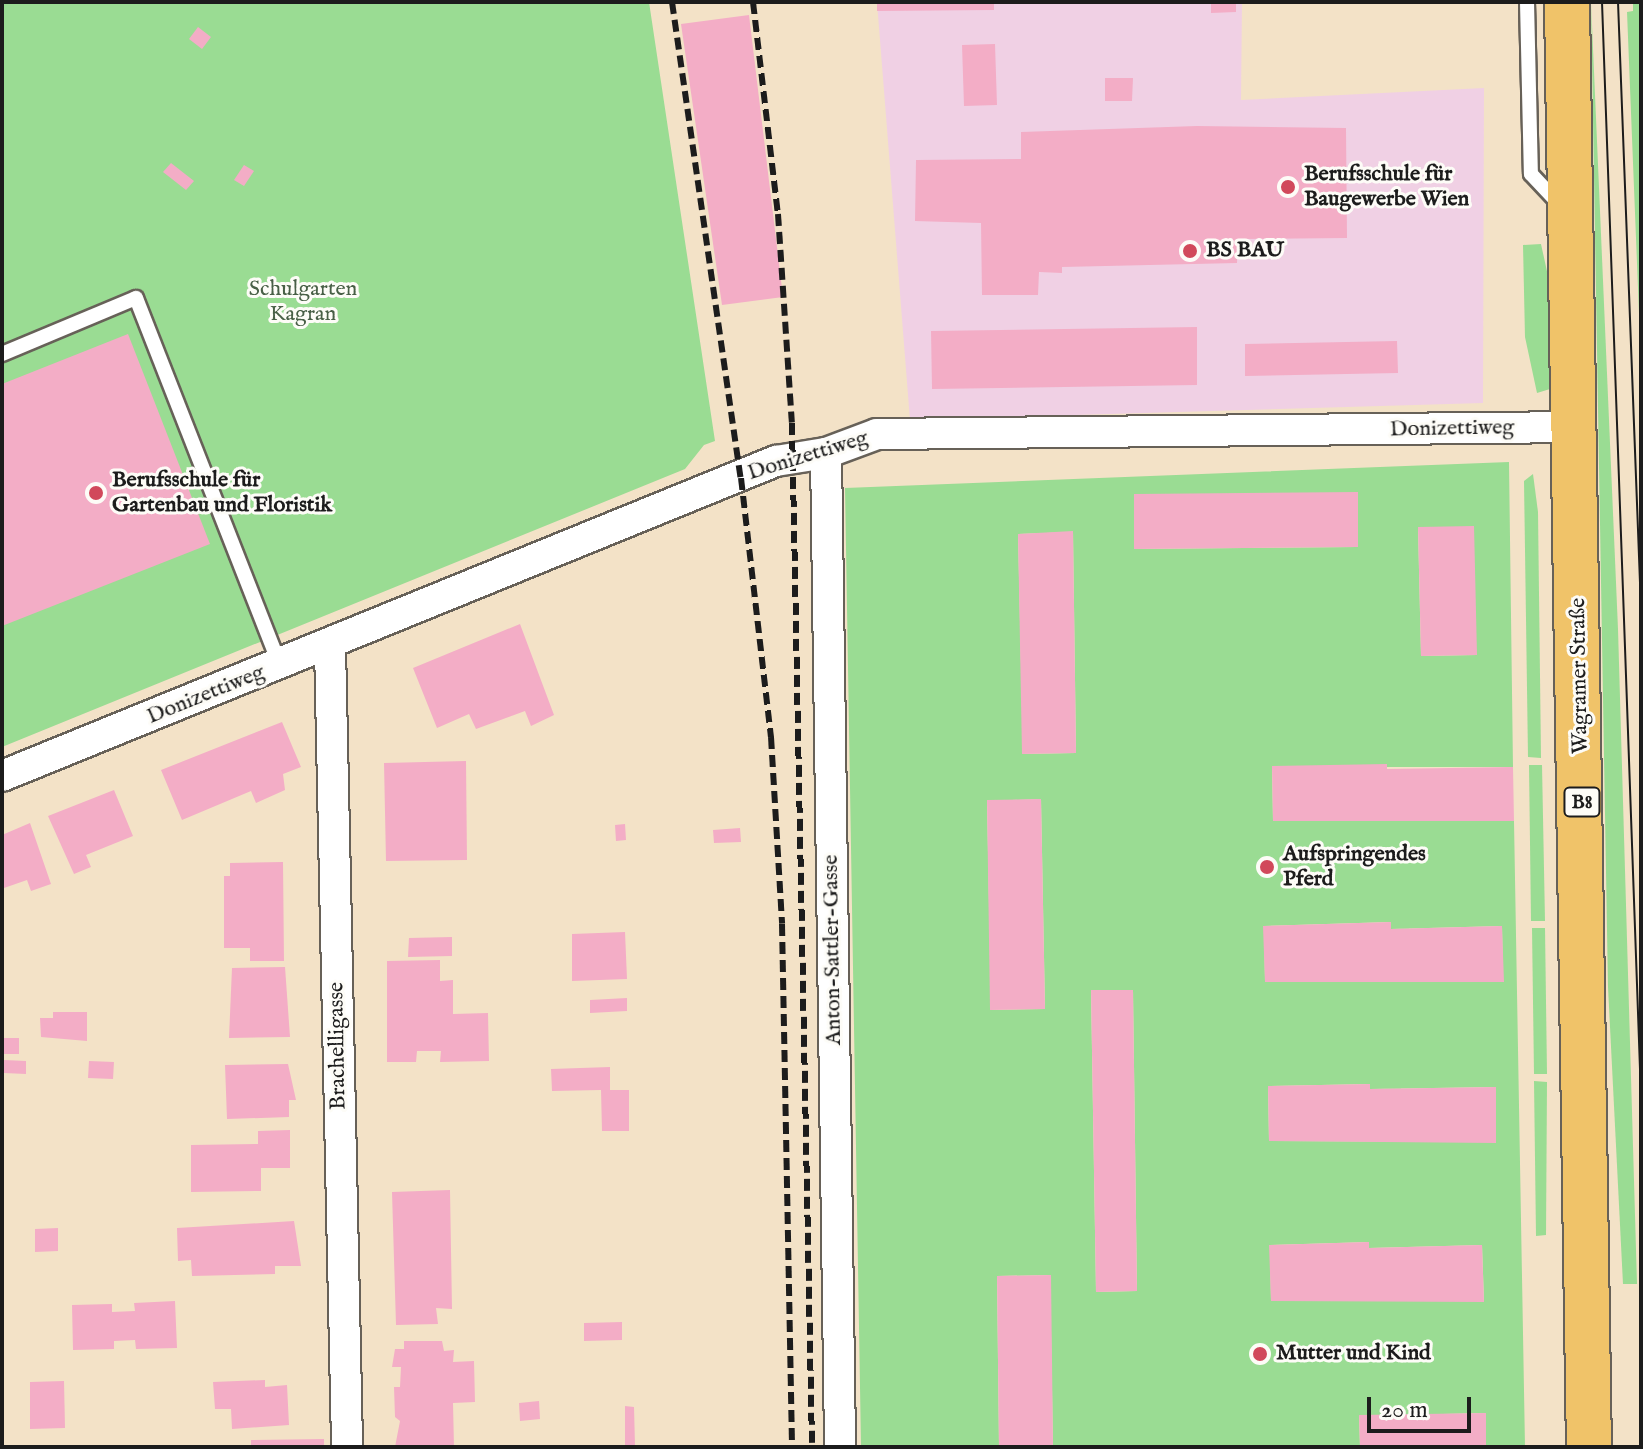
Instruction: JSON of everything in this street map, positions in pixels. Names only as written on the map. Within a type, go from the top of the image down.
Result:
[{"type":"main road","name":"Wagramer Straße","points":[[1567,2],[1576,427],[1589,1447]]},
{"type":"street","name":"Donizettiweg","points":[[2,776],[330,646],[776,461],[826,453],[877,434],[1576,427]]},
{"type":"street","name":"Anton-Sattler-Gasse","points":[[826,453],[840,1447]]},
{"type":"street","name":"Brachelligasse","points":[[330,646],[347,1447]]},
{"type":"lane","points":[[1527,2],[1531,174],[1572,217]]},
{"type":"lane","points":[[2,354],[136,298],[280,665]]},
{"type":"shaded area","name":"BS BAU","points":[[877,2],[1242,2],[1241,100],[1484,88],[1483,403],[910,420]]},
{"type":"green space","name":"Schulgarten Kagran","points":[[2,2],[649,2],[715,441],[704,445],[685,469],[2,747]]},
{"type":"green space","points":[[1591,2],[1618,629],[1637,1284],[1623,1284],[1608,987]]},
{"type":"green space","points":[[1633,2],[1641,2],[1641,364],[1627,12],[1633,11]]},
{"type":"green space","points":[[1541,244],[1548,276],[1550,389],[1537,393],[1525,337],[1523,245]]},
{"type":"green space","points":[[1509,462],[1513,767],[1272,767],[1273,821],[1514,821],[1525,1447],[1486,1447],[1485,1413],[1359,1416],[1360,1447],[1053,1447],[1050,1275],[997,1276],[999,1447],[861,1447],[845,488]],"holes":[[[1134,494],[1358,547],[1134,549]],[[1418,527],[1477,655],[1421,656]],[[1073,532],[1076,753],[1023,754],[1018,534]],[[1041,799],[1045,1009],[991,1010],[987,801]],[[1390,922],[1391,929],[1502,926],[1503,981],[1265,982],[1264,926]],[[1133,990],[1137,1291],[1096,1292],[1091,991]],[[1370,1084],[1370,1089],[1495,1087],[1496,1142],[1269,1141],[1268,1086]],[[1369,1242],[1369,1248],[1482,1245],[1484,1301],[1271,1301],[1270,1245]]]},
{"type":"green space","points":[[1533,474],[1538,512],[1541,758],[1528,757],[1524,481]]},
{"type":"green space","points":[[1529,765],[1542,765],[1545,921],[1531,921]]},
{"type":"green space","points":[[1532,928],[1545,928],[1547,1074],[1534,1074]]},
{"type":"green space","points":[[1534,1081],[1547,1082],[1546,1235],[1536,1236]]},
{"type":"building","points":[[877,2],[994,2],[994,10],[877,11]]},
{"type":"building","points":[[1211,2],[1236,2],[1236,12],[1211,13]]},
{"type":"building","points":[[749,15],[783,297],[722,305],[681,24]]},
{"type":"building","points":[[198,27],[211,37],[202,49],[189,39]]},
{"type":"building","points":[[995,44],[997,105],[964,106],[962,45]]},
{"type":"building","points":[[1105,78],[1133,78],[1132,101],[1105,101]]},
{"type":"building","points":[[1197,126],[1346,128],[1347,238],[1238,239],[1237,263],[1062,267],[1062,273],[1039,272],[1038,295],[982,295],[981,223],[915,221],[916,160],[1021,159],[1021,132]]},
{"type":"building","points":[[171,163],[194,181],[186,190],[163,172]]},
{"type":"building","points":[[244,165],[254,171],[244,186],[234,180]]},
{"type":"building","points":[[1197,327],[1197,385],[932,389],[931,331]]},
{"type":"building","name":"Berufsschule für Gartenbau und Floristik","points":[[128,334],[210,544],[2,626],[2,384]]},
{"type":"building","points":[[1397,341],[1398,373],[1245,376],[1245,344]]},
{"type":"building","points":[[1358,492],[1358,547],[1134,549],[1134,494]]},
{"type":"building","points":[[1474,526],[1477,655],[1421,656],[1418,527]]},
{"type":"building","points":[[1073,531],[1076,753],[1022,754],[1018,534]]},
{"type":"building","points":[[520,624],[554,715],[531,726],[525,711],[476,729],[469,714],[437,728],[413,668]]},
{"type":"building","points":[[282,722],[301,767],[283,774],[285,790],[256,803],[251,791],[182,820],[161,770]]},
{"type":"building","points":[[466,761],[467,860],[386,861],[384,763]]},
{"type":"building","points":[[1387,764],[1387,769],[1513,767],[1514,821],[1273,821],[1272,766]]},
{"type":"building","points":[[114,790],[133,836],[86,855],[91,867],[74,874],[48,816]]},
{"type":"building","points":[[1041,799],[1045,1009],[990,1010],[987,800]]},
{"type":"building","points":[[30,823],[51,884],[31,891],[27,880],[4,888],[2,835]]},
{"type":"building","points":[[625,824],[626,840],[616,841],[615,825]]},
{"type":"building","points":[[740,828],[741,842],[714,843],[713,830]]},
{"type":"building","points":[[283,862],[284,961],[250,961],[250,948],[224,948],[224,876],[230,876],[230,863]]},
{"type":"building","points":[[1391,922],[1391,929],[1502,926],[1504,982],[1265,982],[1263,926]]},
{"type":"building","points":[[625,932],[627,979],[572,981],[572,934]]},
{"type":"building","points":[[452,937],[452,956],[408,957],[409,938]]},
{"type":"building","points":[[440,960],[440,981],[453,980],[453,1014],[488,1013],[489,1061],[440,1062],[441,1051],[417,1051],[416,1062],[387,1062],[387,961]]},
{"type":"building","points":[[285,967],[290,1037],[229,1038],[232,968]]},
{"type":"building","points":[[1091,990],[1133,990],[1137,1291],[1096,1292]]},
{"type":"building","points":[[627,998],[627,1011],[590,1013],[590,1000]]},
{"type":"building","points":[[53,1012],[87,1012],[87,1041],[41,1037],[40,1018],[53,1018]]},
{"type":"building","points":[[2,1038],[19,1038],[19,1054],[2,1054]]},
{"type":"building","points":[[4,1060],[26,1061],[26,1074],[4,1073]]},
{"type":"building","points":[[89,1061],[114,1062],[113,1079],[88,1078]]},
{"type":"building","points":[[288,1064],[296,1100],[289,1100],[289,1117],[227,1119],[225,1065]]},
{"type":"building","points":[[610,1067],[610,1090],[629,1090],[629,1131],[602,1131],[601,1090],[552,1091],[551,1069]]},
{"type":"building","points":[[1370,1084],[1370,1089],[1496,1087],[1496,1143],[1269,1141],[1268,1086]]},
{"type":"building","points":[[290,1130],[290,1168],[261,1168],[261,1191],[191,1192],[191,1145],[258,1144],[258,1131]]},
{"type":"building","points":[[450,1190],[452,1309],[436,1308],[438,1324],[396,1325],[392,1192]]},
{"type":"building","points":[[294,1221],[301,1266],[275,1266],[275,1274],[192,1276],[191,1260],[178,1261],[177,1228]]},
{"type":"building","points":[[58,1228],[58,1251],[35,1252],[35,1229]]},
{"type":"building","points":[[1369,1242],[1369,1248],[1482,1245],[1484,1302],[1271,1301],[1269,1245]]},
{"type":"building","points":[[1051,1275],[1053,1447],[999,1447],[997,1276]]},
{"type":"building","points":[[175,1301],[177,1348],[136,1349],[135,1340],[114,1341],[114,1349],[73,1350],[72,1305],[112,1304],[112,1312],[135,1311],[134,1303]]},
{"type":"building","points":[[622,1322],[622,1340],[584,1341],[584,1323]]},
{"type":"building","points":[[404,1341],[442,1341],[444,1351],[454,1350],[453,1362],[474,1361],[475,1402],[453,1403],[454,1447],[395,1447],[400,1421],[395,1417],[394,1387],[400,1387],[401,1367],[392,1367],[395,1349],[404,1349]]},
{"type":"building","points":[[265,1380],[265,1387],[287,1385],[289,1425],[232,1429],[231,1409],[215,1409],[213,1382]]},
{"type":"building","points":[[64,1381],[65,1428],[30,1429],[30,1382]]},
{"type":"building","points":[[539,1401],[540,1419],[520,1421],[519,1403]]},
{"type":"building","points":[[625,1406],[634,1407],[635,1446],[625,1446]]},
{"type":"building","points":[[1486,1413],[1486,1447],[1360,1447],[1359,1415]]},
{"type":"building","points":[[324,1439],[324,1447],[251,1447],[251,1440]]},
{"type":"tram line","points":[[1602,2],[1641,1095]]},
{"type":"tram line","points":[[1618,2],[1641,610]]},
{"type":"railway","points":[[672,2],[741,478],[771,737],[782,924],[792,1447]]},
{"type":"railway","points":[[753,2],[778,214],[792,423],[812,1447]]},
{"type":"place","name":"Berufsschule für Baugewerbe Wien","points":[[1288,187]]},
{"type":"place","name":"BS BAU","points":[[1190,251]]},
{"type":"place","name":"Berufsschule für Gartenbau und Floristik","points":[[96,493]]},
{"type":"place","name":"Aufspringendes Pferd","points":[[1267,867]]},
{"type":"place","name":"Mutter und Kind","points":[[1260,1354]]}]
